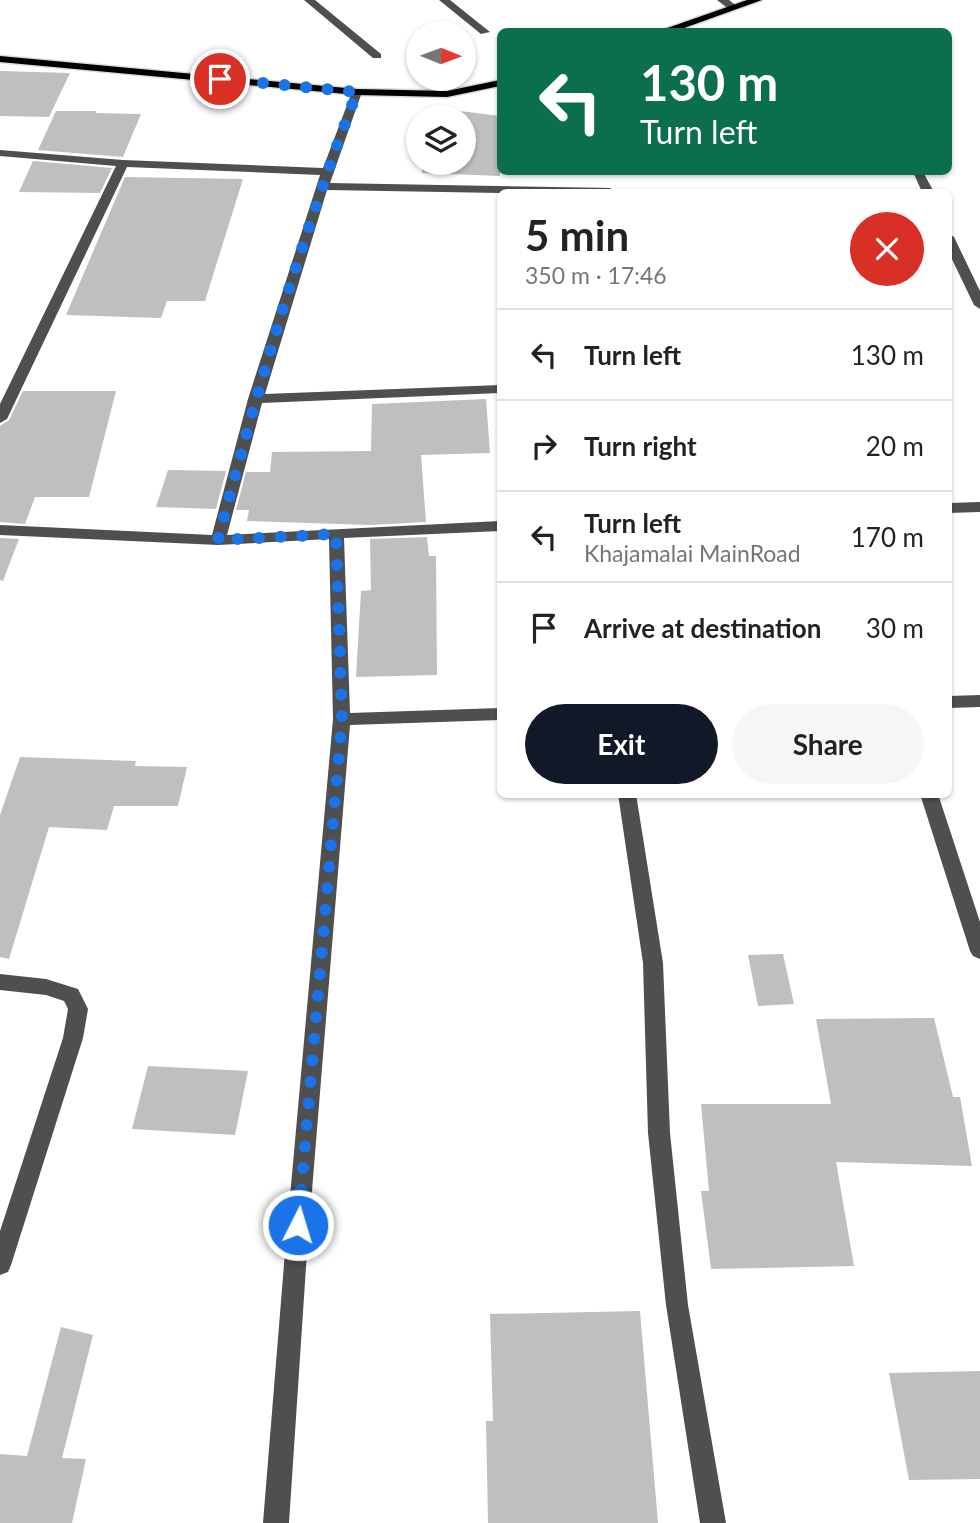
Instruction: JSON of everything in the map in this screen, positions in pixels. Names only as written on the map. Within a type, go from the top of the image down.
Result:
[{"type":"main road","points":[[673,28],[757,0]]},
{"type":"main road","points":[[0,58],[357,92],[447,94],[497,84]]},
{"type":"street","points":[[309,0],[377,56]]},
{"type":"street","points":[[444,0],[485,32]]},
{"type":"street","points":[[722,0],[734,8]]},
{"type":"street","points":[[218,540],[255,399],[324,179],[357,92]]},
{"type":"street","points":[[0,153],[324,179],[544,189]]},
{"type":"street","points":[[0,419],[123,163]]},
{"type":"street","points":[[952,246],[980,305]]},
{"type":"street","points":[[255,399],[497,389]]},
{"type":"street","points":[[952,508],[980,507]]},
{"type":"street","points":[[0,530],[218,540],[497,526]]},
{"type":"street","points":[[276,1523],[296,1252],[342,719],[336,534]]},
{"type":"street","points":[[952,702],[980,701]]},
{"type":"street","points":[[342,719],[497,714]]},
{"type":"street","points":[[629,798],[653,963],[659,1133],[677,1305],[713,1523]]},
{"type":"street","points":[[930,798],[980,951]]},
{"type":"street","points":[[0,982],[46,987],[71,995],[78,1009],[73,1038],[0,1265]]},
{"type":"building","points":[[0,71],[70,73],[49,117],[0,116]]},
{"type":"building","points":[[56,111],[141,114],[123,157],[38,150]]},
{"type":"building","points":[[476,113],[497,116],[497,175],[500,176],[474,175]]},
{"type":"building","points":[[33,161],[112,168],[100,193],[19,192]]},
{"type":"building","points":[[125,177],[243,179],[205,301],[167,301],[161,318],[66,315]]},
{"type":"building","points":[[23,391],[116,391],[89,497],[35,497],[25,524],[0,522],[0,426],[9,420]]},
{"type":"building","points":[[486,399],[490,453],[421,455],[426,522],[370,525],[247,521],[249,510],[236,510],[246,472],[270,472],[272,452],[371,451],[372,404]]},
{"type":"building","points":[[168,470],[226,471],[216,509],[156,507]]},
{"type":"building","points":[[427,537],[429,556],[436,556],[437,675],[356,677],[361,591],[371,590],[370,539]]},
{"type":"building","points":[[0,538],[19,539],[3,581],[0,580]]},
{"type":"building","points":[[20,757],[136,761],[135,766],[187,767],[178,806],[114,806],[107,830],[49,827],[9,959],[0,957],[0,815]]},
{"type":"building","points":[[783,954],[794,1004],[758,1006],[748,955]]},
{"type":"building","points":[[934,1018],[953,1097],[960,1097],[972,1166],[836,1162],[854,1266],[711,1269],[701,1191],[709,1191],[701,1104],[831,1104],[816,1019]]},
{"type":"building","points":[[148,1066],[248,1071],[235,1135],[132,1129]]},
{"type":"building","points":[[640,1311],[658,1523],[488,1523],[486,1421],[493,1421],[490,1314]]},
{"type":"building","points":[[61,1327],[93,1335],[62,1458],[86,1459],[72,1523],[0,1523],[0,1454],[27,1456]]},
{"type":"building","points":[[980,1371],[980,1479],[909,1480],[889,1373]]},
{"type":"route","points":[[220,79],[357,92],[326,172],[263,372],[218,540],[336,534],[342,719],[298,1225]]}]
